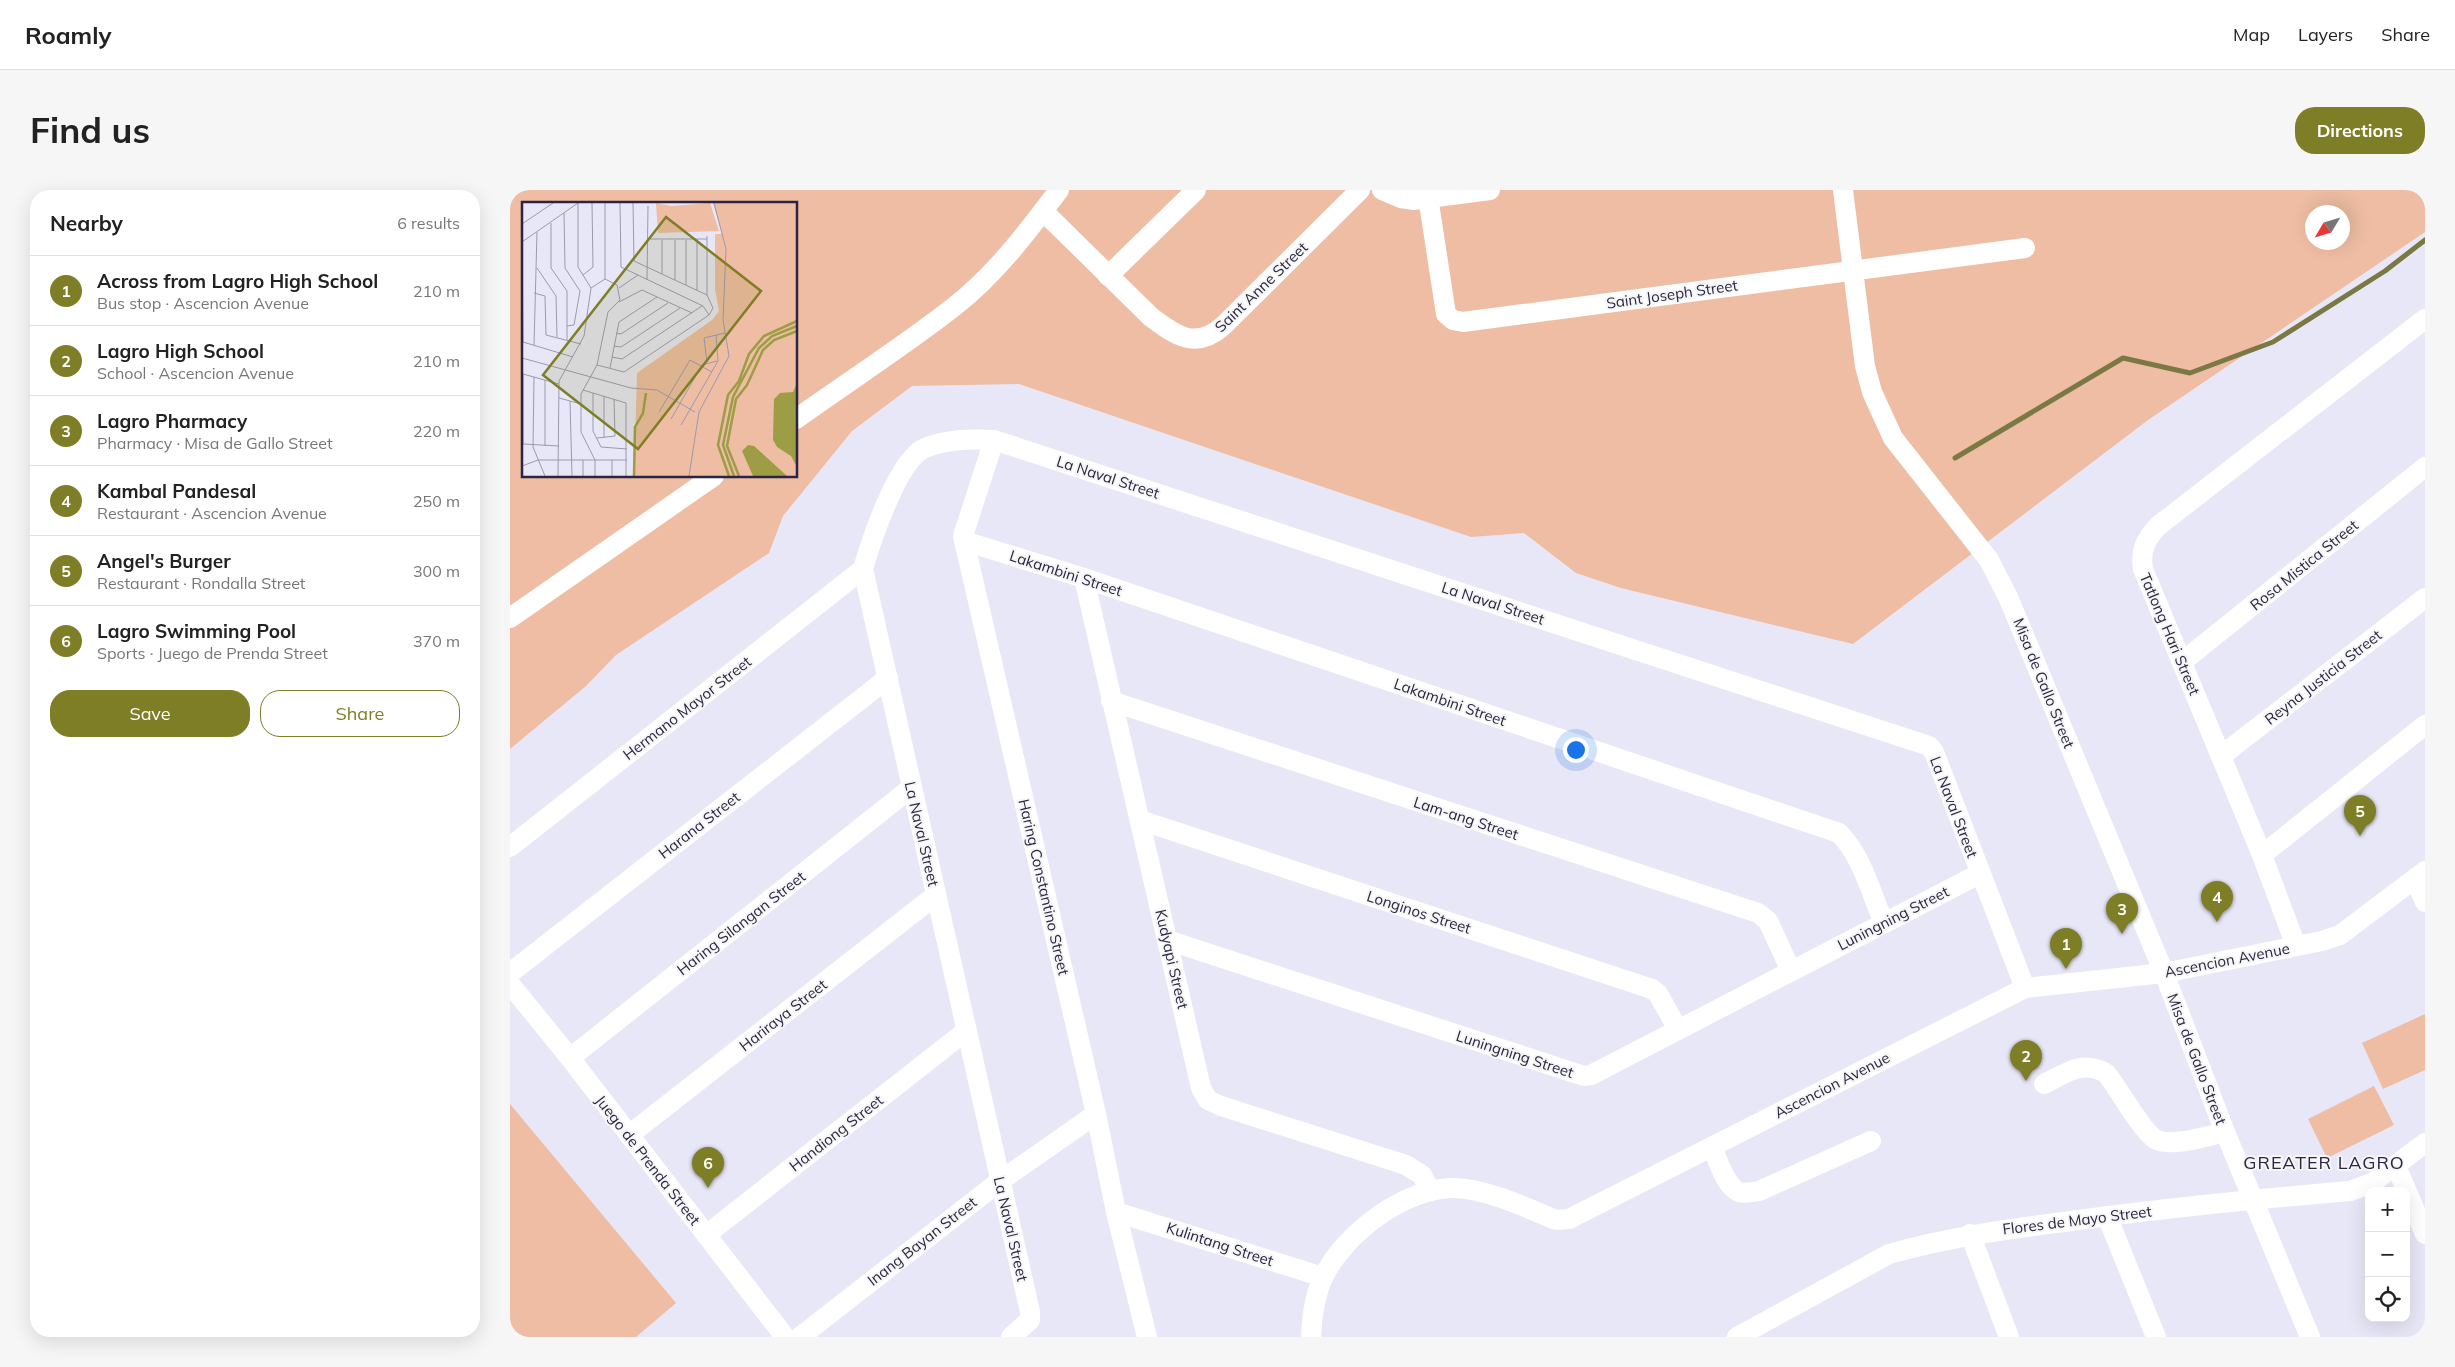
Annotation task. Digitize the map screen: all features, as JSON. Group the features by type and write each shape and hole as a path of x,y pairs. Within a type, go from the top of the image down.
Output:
{"street":[{"path":"798,418 956,306 987,277 1059,190"},
{"path":"1108,276 1196,190"},
{"name":"Saint Anne Street","path":"1042,211 1108,276 1169,331 1185,338 1200,340 1212,335 1223,326 1360,190"},
{"path":"1382,190 1401,198 1414,200 1428,194 1490,190"},
{"name":"Misa de Gallo Street","path":"1844,190 1865,366 1881,415 1899,446 1989,560 2008,596 2164,973 2224,1132 2310,1337"},
{"name":"Saint Joseph Street","path":"1428,194 1446,314 1453,320 1463,322 2025,248"},
{"name":"Tatlong Hari Street","path":"2296,946 2222,756 2143,570 2141,558 2150,535 2158,526 2425,319"},
{"name":"Haring Constantino Street","path":"994,440 963,532 964,541 1096,1114 1116,1212 1147,1337"},
{"name":"La Naval Street","path":"1011,1337 1030,1320 863,569 870,543 904,467 913,456 924,448 946,442 994,440 1929,746 1934,752 1979,874 2025,988"},
{"name":"Rosa Mistica Street","path":"2182,662 2425,467"},
{"path":"510,618 711,478"},
{"name":"Lakambini Street","path":"964,541 1084,578 1839,833 1854,854 1884,922"},
{"name":"Hermano Mayor Street","path":"510,848 863,569"},
{"name":"Kudyapi Street","path":"1084,578 1110,701 1140,820 1201,1088 1208,1100 1221,1106 1406,1165 1422,1175 1430,1191"},
{"name":"Reyna Justicia Street","path":"2222,756 2425,598"},
{"name":"Harana Street","path":"510,972 888,678"},
{"name":"Lam-ang Street","path":"1110,701 1758,913 1768,921 1791,970"},
{"path":"2262,855 2425,726"},
{"name":"Haring Silangan Street","path":"570,1058 911,788"},
{"name":"Longinos Street","path":"1140,820 1652,989 1658,994 1678,1029"},
{"name":"Luningning Street","path":"1167,940 1584,1076 1591,1075 1979,874"},
{"path":"2420,875 2425,902"},
{"name":"Ascencion Avenue","path":"1312,1337 1313,1310 1323,1277 1345,1246 1368,1223 1383,1213 1430,1191 1456,1188 1480,1192 1556,1220 1569,1219 2025,988 2164,973 2217,964 2322,941 2340,935 2420,875"},
{"name":"Hariraya Street","path":"629,1135 936,895"},
{"name":"Juego de Prenda Street","path":"510,984 570,1058 785,1337"},
{"name":"Handiong Street","path":"706,1235 966,1031"},
{"path":"2044,1084 2084,1066 2098,1069 2106,1073 2123,1095 2144,1129 2157,1140 2173,1142 2224,1132"},
{"name":"Inang Bayan Street","path":"800,1337 1000,1181 1096,1114"},
{"path":"1712,1147 1732,1187 1740,1192 1750,1193 1759,1191 1871,1141"},
{"name":"Flores de Mayo Street","path":"1738,1337 1889,1254 1970,1234 2107,1216 2350,1191 2372,1183 2425,1143"},
{"path":"2396,1166 2425,1234"},
{"name":"Kulintang Street","path":"1116,1212 1323,1277"},
{"path":"2107,1216 2156,1337"},
{"path":"1970,1234 2009,1337"}],"shaded area":[{"path":"510,190 2425,190 2425,232 2148,420 1853,644 1621,588 1576,573 1524,533 1471,537 1019,384 912,386 852,431 783,516 769,553 616,655 586,686 510,749"},
{"path":"2425,1014 2425,1070 2383,1089 2362,1043"},
{"path":"2374,1086 2394,1125 2327,1158 2308,1119"},
{"path":"510,1104 676,1303 636,1337 510,1337"}],"waterway":[{"path":"1955,458 2123,358 2190,373 2273,342 2385,271 2425,240"}],"place":[{"name":"Angel's Burger","path":"2360,836"},
{"name":"Kambal Pandesal","path":"2217,922"},
{"name":"Lagro Pharmacy","path":"2122,934"},
{"name":"Across from Lagro High School","path":"2066,969"},
{"name":"Lagro High School","path":"2026,1081"},
{"name":"Lagro Swimming Pool","path":"708,1188"}],"district":[{"name":"GREATER LAGRO","path":"2324,1162"}]}
